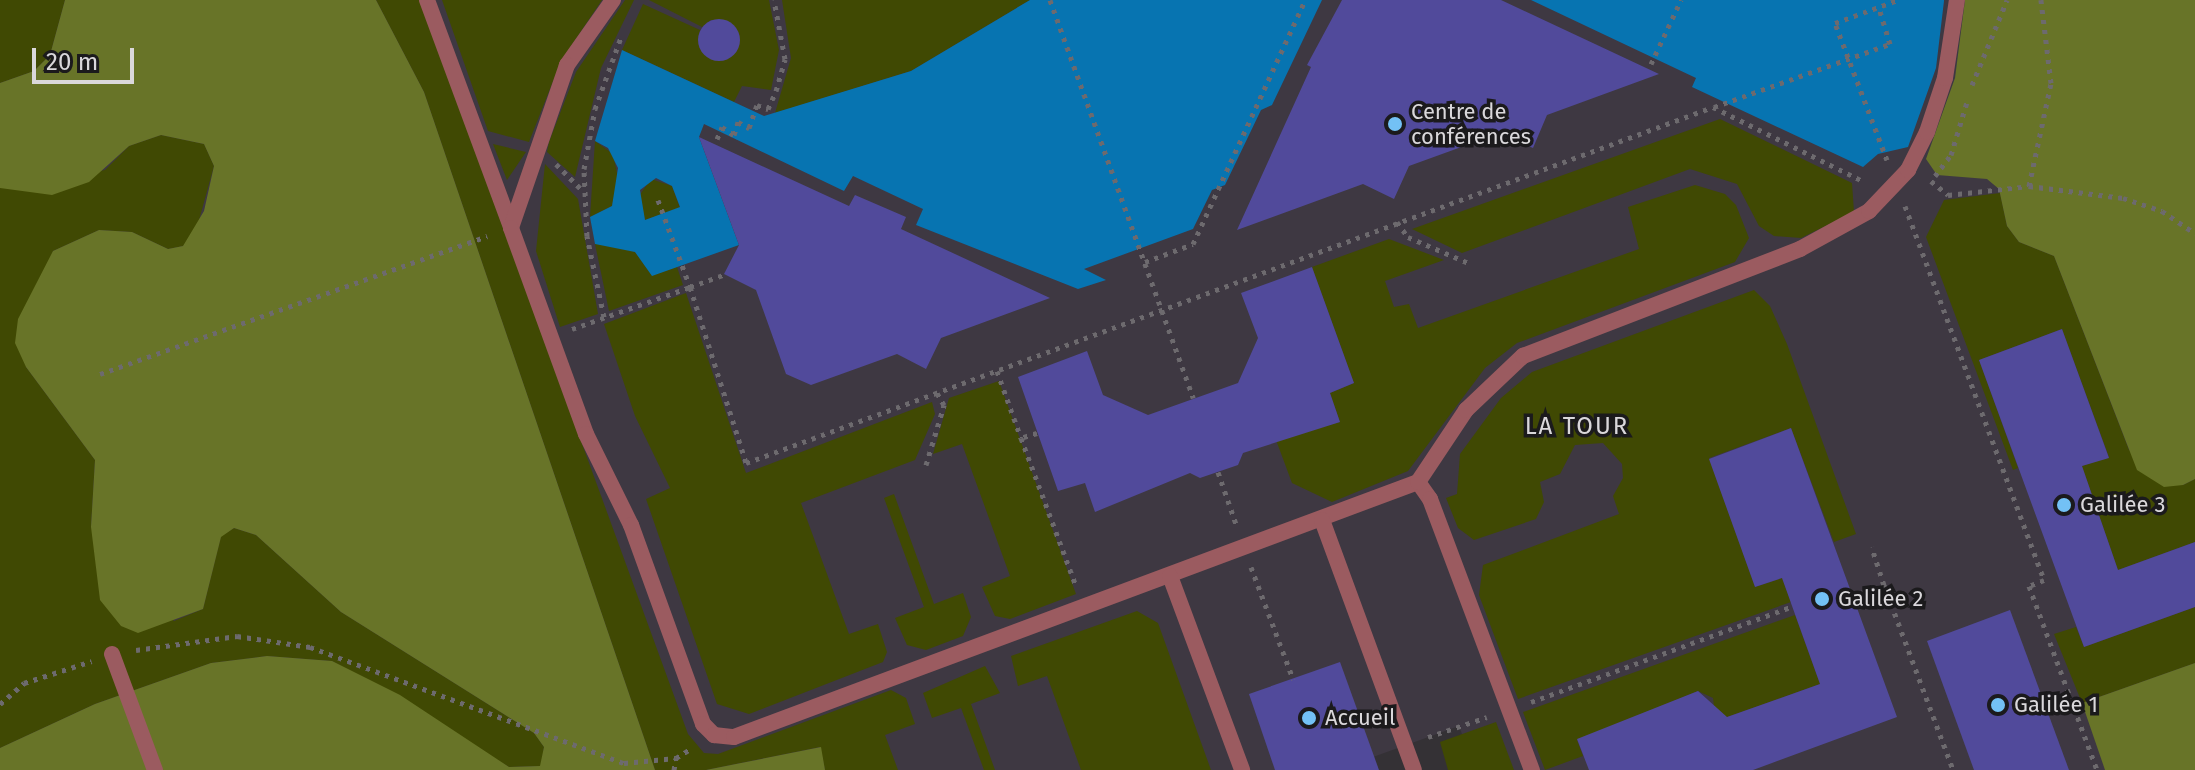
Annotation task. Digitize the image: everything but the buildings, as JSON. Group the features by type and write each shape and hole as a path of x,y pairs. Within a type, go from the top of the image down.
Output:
{"street":[{"path":"427,0 586,434 631,525 703,724 714,735 734,737 1418,482 1466,410 1523,356 1800,249 1879,203 1916,156 1937,102 1957,0"},
{"path":"511,228 567,65 613,0"},
{"path":"1418,482 1430,499 1532,770"},
{"path":"1322,520 1414,770"},
{"path":"1170,576 1242,770"},
{"path":"112,654 155,770"}],"path":[{"path":"717,139 722,127 734,135 738,122 749,128 757,105 768,109 785,59 774,0"},
{"path":"1050,0 1193,398"},
{"path":"1145,262 1193,244 1305,0"},
{"path":"1651,64 1681,0"},
{"path":"1898,0 1835,23 2044,580 2029,586 2097,770"},
{"path":"1924,186 1951,155 1975,72 2007,0"},
{"path":"2029,186 2051,83 2041,0"},
{"path":"658,200 690,287 746,463 1397,222 1890,44 1879,8"},
{"path":"604,317 587,236 584,169 604,79 629,22"},
{"path":"1713,107 1851,173 1879,203"},
{"path":"1931,181 1948,195 2029,186 2123,198 2162,211 2195,233"},
{"path":"1896,210 1910,197"},
{"path":"1397,222 1408,237 1471,264"},
{"path":"100,374 511,228"},
{"path":"551,338 726,274"},
{"path":"997,371 1083,606"},
{"path":"926,465 944,405 937,393"},
{"path":"1021,438 1037,433"},
{"path":"1218,472 1293,679"},
{"path":"1872,547 1953,770"},
{"path":"1236,572 1264,561"},
{"path":"1853,596 1884,585"},
{"path":"1522,705 1790,607"},
{"path":"0,704 24,683 112,654 237,636 310,647 624,763 676,758"},
{"path":"1405,745 1493,715"}],"shaded area":[{"path":"0,0 2195,0 2195,770 1475,770 1459,726 1337,770 0,770"}],"green space":[{"path":"0,0 65,0 50,55 34,71 0,83"},
{"path":"65,0 376,0 424,92 655,770 0,770 0,748 95,704 211,663 267,656 332,661 400,695 509,767 540,766 544,747 534,733 341,612 256,535 234,528 221,537 203,609 138,633 121,626 100,600 91,527 95,460 26,367 15,343 18,319 53,251 99,230 132,232 168,249 183,246 204,211 214,166 204,144 161,135 129,146 89,182 52,195 0,188 0,83 34,71 50,55"},
{"path":"376,0 420,0 688,734 704,753 718,754 891,690 906,698 915,724 885,735 898,770 825,770 820,747 706,770 655,770 424,92"},
{"path":"442,0 602,0 561,61 529,142 488,131"},
{"path":"625,0 634,0 601,68 575,177 547,152 549,142 576,72"},
{"path":"649,0 769,0 779,50 771,90 742,86 734,102 622,50 643,4 700,30 699,47 711,59 737,51 739,34 728,21 711,20 702,27"},
{"path":"782,0 1030,0 911,71 775,113 791,58"},
{"path":"1965,0 2195,0 2195,479 2183,485 2164,487 2137,470 2054,256 2019,242 2007,226 1999,189 1987,179 1937,175 1926,159 1955,78"},
{"path":"1720,119 1852,183 1854,212 1801,238 1774,236 1759,226 1737,184 1690,169 1462,253 1412,229"},
{"path":"161,135 204,144 214,166 196,231 183,246 168,249 132,232 99,230 53,251 26,367 95,460 91,527 174,621 203,609 221,536 234,528 256,535 341,612 534,733 544,747 541,766 509,767 332,661 267,656 211,663 95,704 0,748 0,188 105,170 129,146"},
{"path":"595,141 613,154 618,178 612,206 590,217"},
{"path":"493,144 526,152 507,180"},
{"path":"545,164 578,199 598,314 560,327 536,251"},
{"path":"651,179 672,186 680,208 645,220 639,196"},
{"path":"1695,185 1725,194 1736,205 1749,238 1735,262 1517,343 1485,368 1408,471 1332,502 1292,483 1276,440 1340,422 1330,393 1354,383 1312,267 1389,239 1444,260 1385,281 1394,307 1409,304 1418,328 1639,249 1628,207"},
{"path":"2000,193 2007,226 2019,242 2054,256 2129,450 2183,485 2195,479 2195,542 2118,570 2082,466 2109,457 2062,329 1979,360 2018,468 2013,470 1926,237 1944,200"},
{"path":"611,243 635,252 652,275 677,267 683,285 609,311 595,244"},
{"path":"1754,290 1770,306 1787,344 1856,534 1834,542 1791,428 1709,458 1755,587 1782,578 1791,602 1518,699 1479,595 1483,565 1619,514 1613,496 1623,478 1622,464 1603,443 1575,445 1560,474 1540,482 1544,502 1536,519 1474,540 1458,528 1446,498 1457,494 1460,454 1501,398 1532,372"},
{"path":"686,293 746,473 932,402 935,414 915,460 801,503 849,634 878,624 887,652 883,662 749,714 717,704 646,499 670,488 635,416 604,324"},
{"path":"999,381 1076,594 1010,619 995,616 982,587 1010,576 962,444 933,454 949,398"},
{"path":"894,494 934,604 963,593 971,617 963,636 926,650 907,645 895,618 924,607 884,498"},
{"path":"2195,607 2195,663 2082,703 2054,634 2076,627 2084,647"},
{"path":"1137,611 1158,623 1211,770 1081,770 1047,676 1018,686 1011,656"},
{"path":"1795,615 1820,684 1716,721 1713,698 1698,691 1577,740 1583,756 1545,770 1523,712"},
{"path":"2195,663 2195,770 2105,770 2082,703"},
{"path":"985,666 1000,693 971,704 995,770 984,770 961,708 932,718 923,693"},
{"path":"1496,722 1514,770 1448,770 1440,742"},
{"path":"821,747 825,770 706,770"}],"water":[{"path":"1030,0 1322,0 1272,105 1261,110 1225,185 1212,190 1193,229 1084,269 1106,280 1078,289 916,225 923,209 853,176 844,191 704,124 699,137 739,245 652,276 635,252 595,244 590,217 612,206 618,168 608,148 595,141 622,50 764,116 911,71","holes":["656,178 672,186 680,207 645,220 640,190"]},
{"path":"1531,0 1944,1 1936,68 1908,147 1878,154 1863,167 1692,87 1696,78"}],"place":[{"name":"Centre de conférences","path":"1395,124"},
{"name":"Galilée 3","path":"2064,505"},
{"name":"Galilée 2","path":"1822,599"},
{"name":"Galilée 1","path":"1998,705"},
{"name":"Accueil","path":"1309,718"}],"district":[{"name":"LA TOUR","path":"1577,427"}]}
